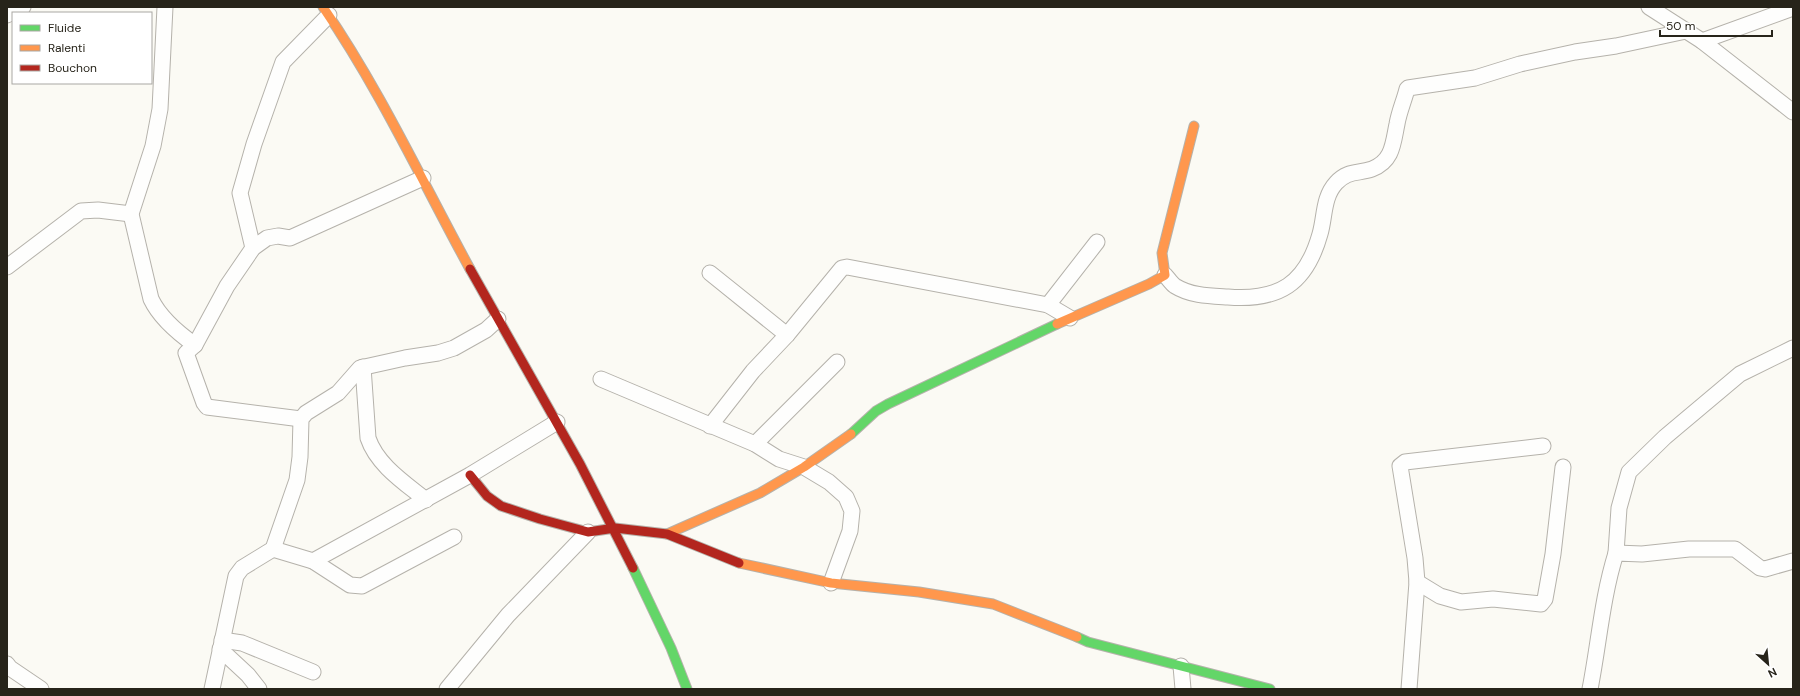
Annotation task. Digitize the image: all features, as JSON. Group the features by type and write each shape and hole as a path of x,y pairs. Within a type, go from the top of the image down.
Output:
{"street":[{"path":"13,12 23,7"},
{"path":"165,7 160,109 153,146 131,214 155,307 161,316 185,338 195,344"},
{"path":"1649,7 1702,41 1793,112"},
{"path":"1702,41 1726,33 1754,14 1793,8"},
{"path":"253,248 240,193 254,144 283,62 326,11 378,93 462,254 615,528 678,662 687,689"},
{"path":"1194,126 1162,253 1164,275 1174,286 1199,295 1244,298 1271,294 1296,280 1307,267 1320,234 1325,203 1336,183 1349,173 1372,169 1385,163 1394,146 1397,123 1406,89 1475,78 1520,64 1561,54 1616,46 1686,31"},
{"path":"301,419 207,408 186,353 195,344 227,286 253,248 268,238 278,236 290,238 423,178"},
{"path":"7,267 81,211 98,210 131,214"},
{"path":"1048,305 1097,242"},
{"path":"710,426 753,371 788,335 839,270 848,267 1048,305 1070,318"},
{"path":"710,273 788,335"},
{"path":"667,534 760,493 804,467 850,435 876,410 1070,318 1149,284 1164,275"},
{"path":"212,689 236,576 242,568 273,550 297,480 300,457 301,419 306,413 338,393 356,371 364,367 438,353 454,348 486,330 498,319"},
{"path":"1590,689 1600,630 1601,613 1608,578 1616,553 1619,508 1629,472 1665,437 1740,374 1793,348"},
{"path":"755,444 837,362"},
{"path":"364,367 368,438 371,448 377,457 426,500"},
{"path":"601,379 755,444 779,459 804,467 829,482 846,497 852,511 850,531 831,583"},
{"path":"313,561 470,475 556,422"},
{"path":"1409,689 1416,582 1415,558 1400,466 1405,462 1543,446"},
{"path":"1416,582 1440,596 1461,602 1493,599 1541,604 1545,599 1553,554 1563,467"},
{"path":"470,475 487,496 501,506 540,519 588,532 615,528 667,534 739,563 831,583 919,592 993,604 1088,642 1270,689"},
{"path":"447,689 508,615 588,532"},
{"path":"273,550 313,561 350,585 362,586 454,537"},
{"path":"1616,553 1642,554 1689,549 1735,549 1760,568 1793,561"},
{"path":"221,645 242,643 313,672"},
{"path":"221,645 248,674 259,689"},
{"path":"7,664 10,668 41,689"},
{"path":"1181,666 1183,689"}],"traffic: fast":[{"path":"851,434 876,411 888,404 1057,324"},
{"path":"633,568 671,648 687,689"},
{"path":"1077,637 1088,642 1270,689"}],"traffic: slow":[{"path":"323,7 344,38 382,103 470,269"},
{"path":"1057,324 1149,284 1165,275 1162,253 1194,126"},
{"path":"667,534 760,493 804,467 851,434"},
{"path":"739,563 831,583 919,592 993,604 1077,637"}],"traffic: jam":[{"path":"470,269 580,464 633,568"},
{"path":"470,475 487,496 501,506 540,519 588,532 615,528 667,534 739,563"}]}
